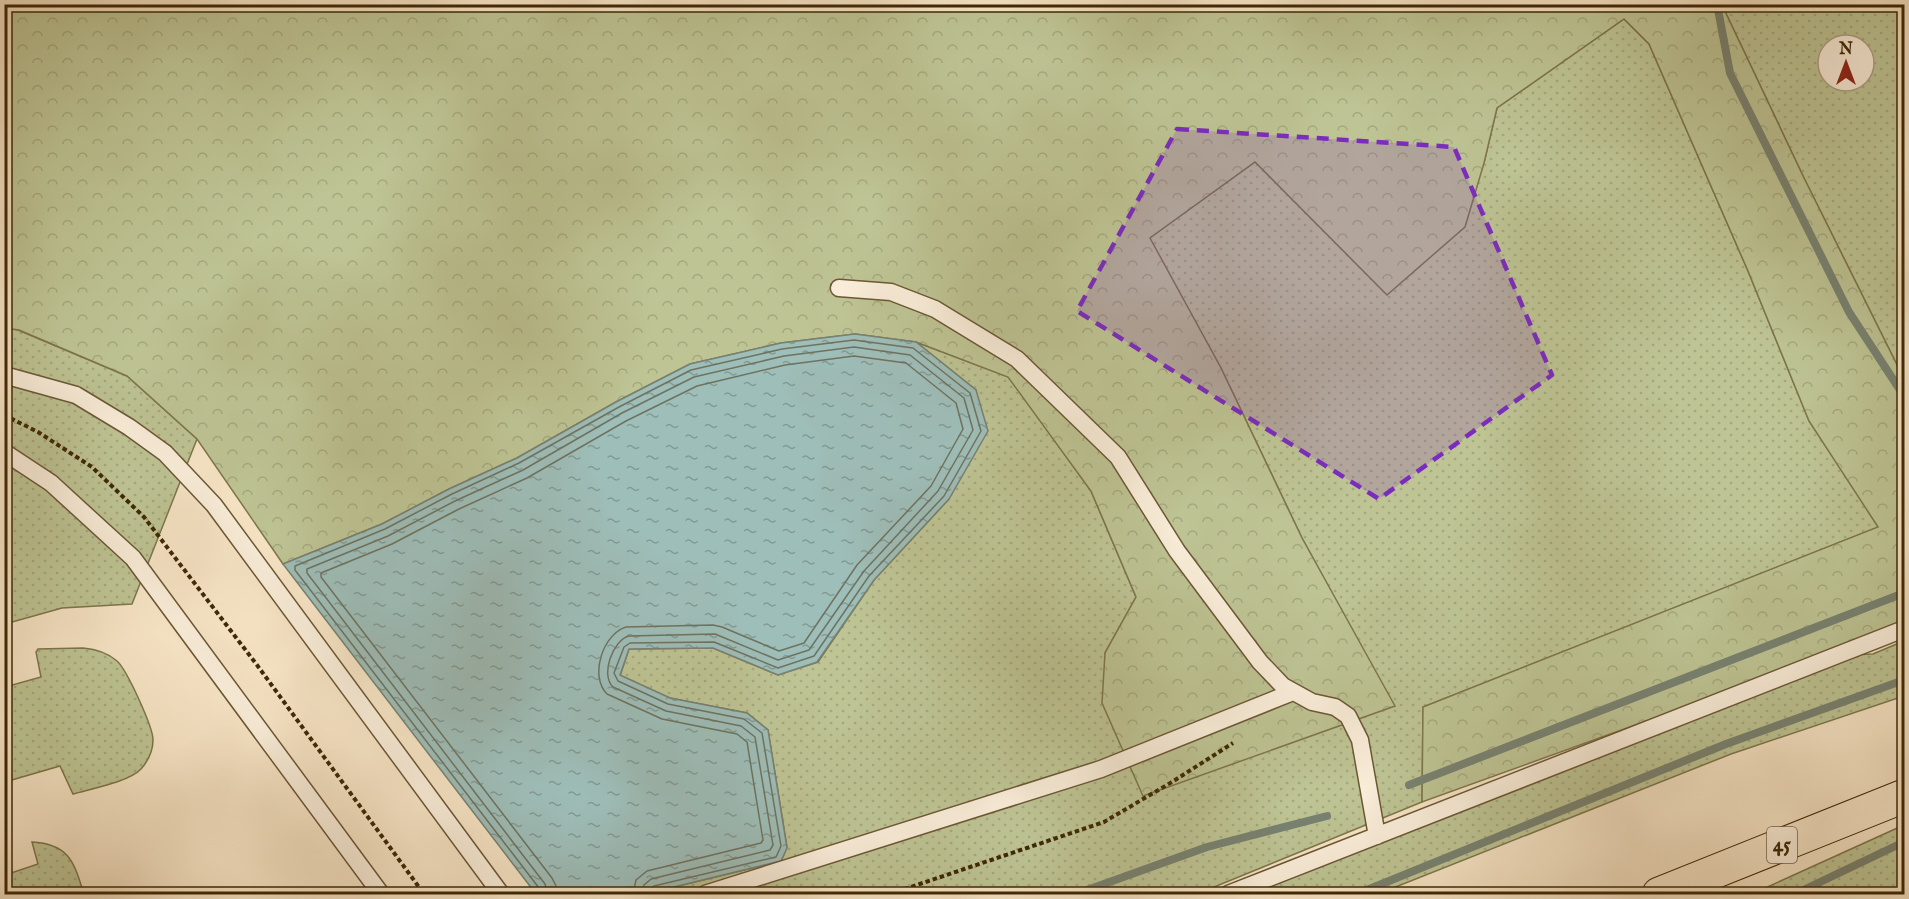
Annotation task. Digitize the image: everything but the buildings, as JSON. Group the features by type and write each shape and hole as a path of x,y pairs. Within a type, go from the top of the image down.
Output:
{"main road":[{"name":"45","path":"1659,894 1905,796"}],"lane":[{"path":"839,288 891,292 935,309 1017,359 1118,457 1177,551 1260,662 1283,686 1312,702 1335,707 1348,716 1360,740 1377,836"},
{"path":"4,375 76,395 129,427 165,453 214,505 501,894"},
{"path":"4,452 51,483 134,558 381,894"},
{"path":"1228,894 1905,629"},
{"path":"705,894 1101,769 1293,692"}],"path":[{"path":"4,415 38,432 92,467 144,517 264,675 424,894"},
{"path":"890,894 1104,822 1205,760"}],"highlighted area":[{"path":"1177,129 1454,147 1552,375 1379,499 1077,311"}],"green space":[{"path":"5,5 1722,5 1804,178 1904,379 1904,628 1422,802 1423,707 1878,527 1809,421 1748,271 1649,44 1624,19 1497,108 1465,227 1387,295 1255,162 1150,238 1221,368 1302,538 1395,706 1143,796 1102,703 1105,653 1136,597 1091,491 1008,377 916,342 855,334 781,343 690,364 616,402 517,458 449,489 382,524 283,564 197,439 127,376 19,330 5,328"},
{"path":"1722,5 1904,5 1904,379 1804,178"},
{"path":"1624,19 1649,44 1748,271 1809,421 1879,527 1423,707 1422,802 1197,894 645,894 781,861 787,847 768,730 747,713 670,698 620,676 629,649 713,648 778,675 818,662 874,580 949,499 976,390 916,342 1009,377 1091,491 1136,597 1105,653 1394,706 1302,538 1221,368 1149,238 1255,162 1484,163 1497,108"},
{"path":"5,328 18,330 127,376 197,439 132,604 62,608 5,624"},
{"path":"1904,641 1904,696 1731,754 1378,894 1249,894 1849,655 1873,654"},
{"path":"38,649 97,650 110,656 117,661 127,675 152,733 152,748 146,762 141,769 128,778 73,794 60,766 5,782 5,687 41,677 36,652"},
{"path":"1904,825 1904,894 1752,894"},
{"path":"32,842 63,851 73,864 84,894 5,894 5,875 38,864"}],"water":[{"path":"855,334 916,342 976,390 988,431 949,499 874,580 817,662 778,675 713,648 629,649 620,675 670,698 747,713 768,730 787,848 781,861 645,894 536,894 283,564 382,524 449,489 517,458 616,402 690,364 781,343"}],"waterway":[{"path":"1717,4 1730,73 1849,312 1904,396"},
{"path":"1409,785 1904,593"},
{"path":"1357,894 1726,744 1904,680"},
{"path":"1076,894 1207,847 1327,816"},
{"path":"1795,894 1904,842"}]}
